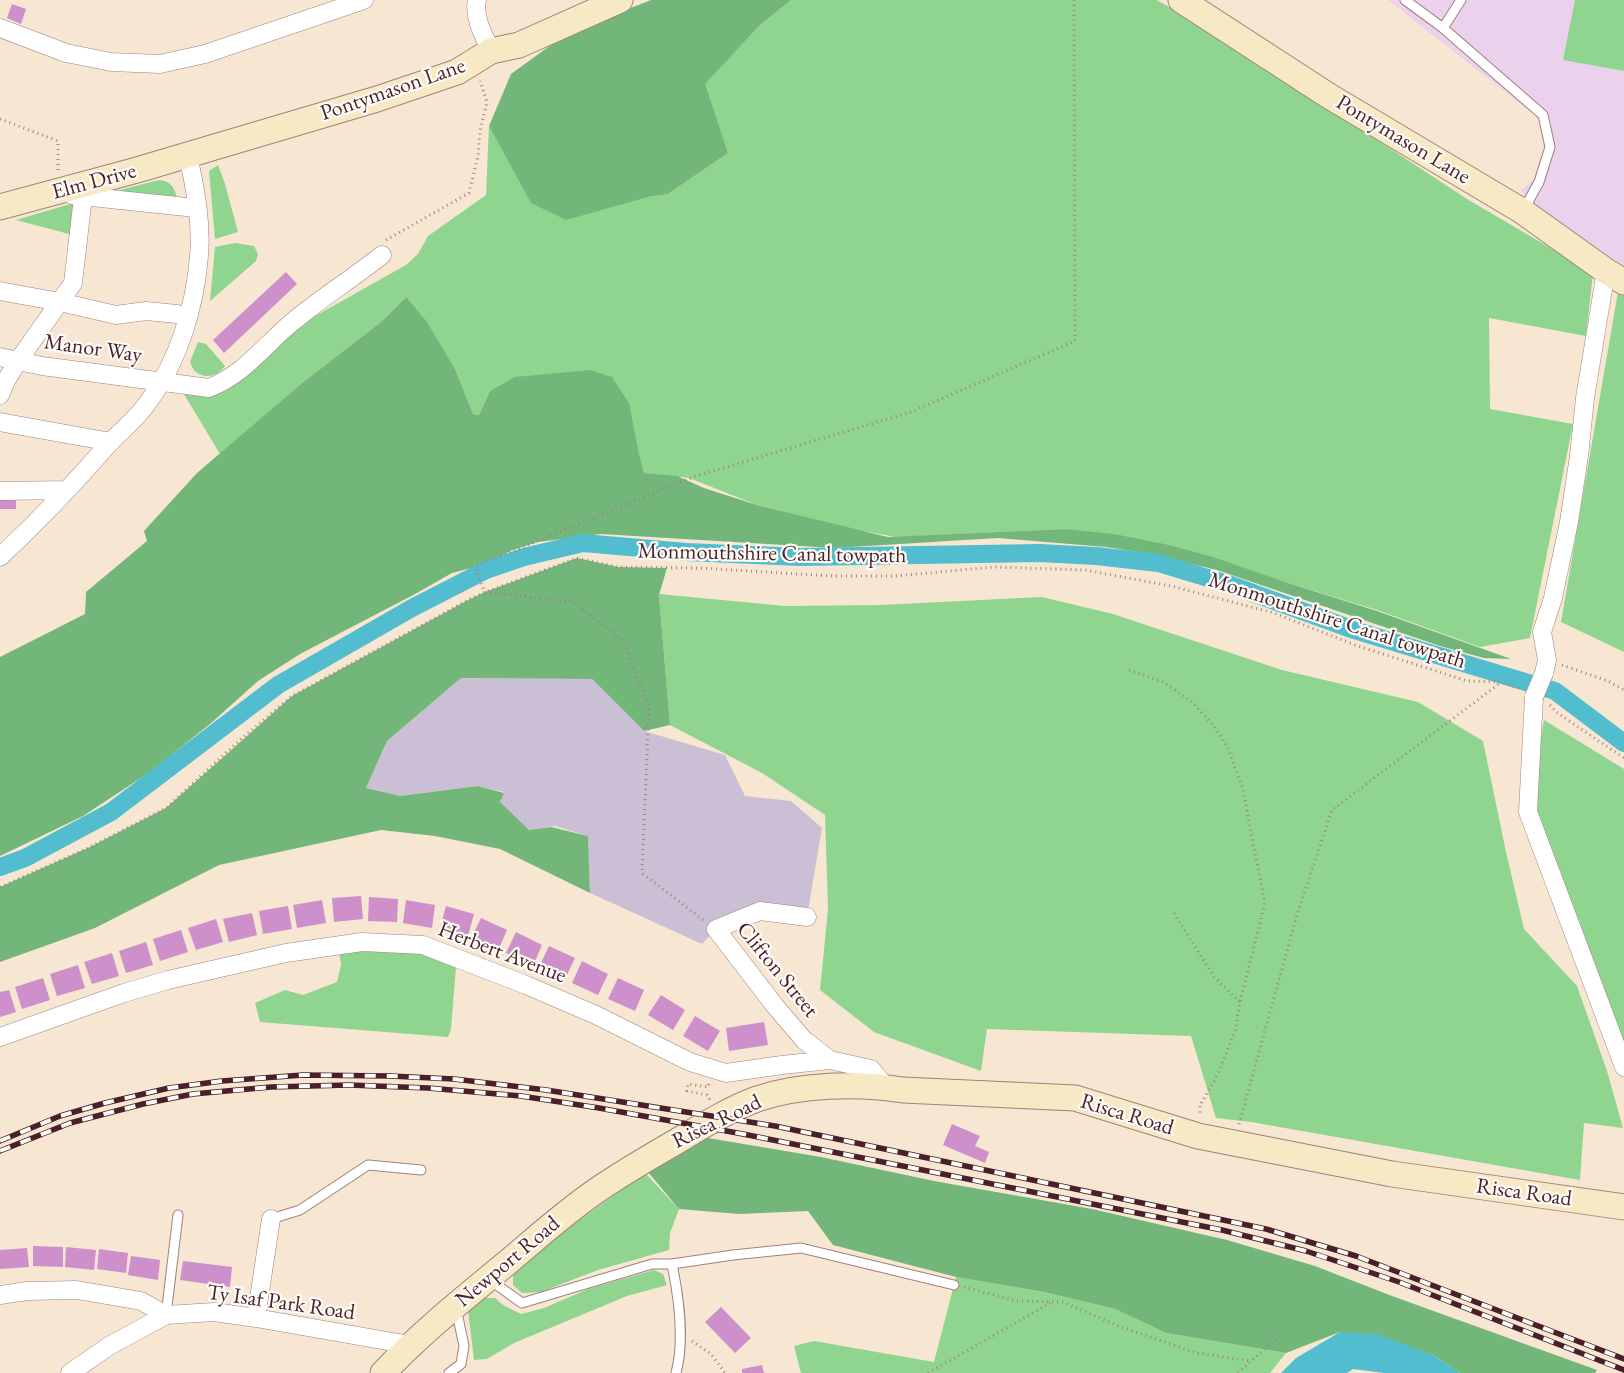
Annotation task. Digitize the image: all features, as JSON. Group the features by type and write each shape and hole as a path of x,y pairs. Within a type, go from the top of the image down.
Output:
{"main road":[{"name":"Pontymason Lane","path":"188,155 378,99 457,72 483,57 519,45 620,0"},
{"name":"Pontymason Lane","path":"1181,0 1329,96 1522,211 1615,276"},
{"name":"Elm Drive","path":"0,207 71,194 188,155"},
{"name":"Risca Road","path":"641,1162 692,1131 757,1099 784,1092 853,1086 912,1091 1075,1098 1198,1136 1392,1174 1624,1207"},
{"name":"Newport Road","path":"383,1373 410,1345 488,1278 595,1191 641,1162"}],"street":[{"path":"0,28 66,53 111,62 160,64 205,54 364,0"},
{"path":"477,0 475,8 482,32 483,57"},
{"name":"Manor Way","path":"3,550 67,490 139,414 150,401 162,381 176,352 188,318 199,255 197,197 188,155"},
{"path":"71,194 196,208"},
{"name":"Manor Way","path":"0,395 18,361 73,283 71,194"},
{"path":"162,381 209,388 226,382 246,366 290,324 382,255"},
{"path":"1615,276 1585,398 1569,522 1553,598 1542,632 1545,666 1536,697 1528,813 1624,1067"},
{"name":"Manor Way","path":"0,291 116,315 146,310 177,314 188,318"},
{"name":"Manor Way","path":"0,357 42,366 162,381"},
{"path":"0,422 111,442"},
{"path":"0,491 67,490"},
{"name":"Clifton Street","path":"807,917 760,911 716,929 775,1006 804,1040 830,1060"},
{"name":"Herbert Avenue","path":"0,1037 124,993 168,980 286,953 362,942 423,945 526,985 596,1015 690,1062 726,1073 830,1060 871,1069 886,1088"},
{"path":"256,1318 271,1219"},
{"path":"0,1295 27,1291 76,1290 141,1301 166,1315"},
{"name":"Ty Isaf Park Road","path":"166,1315 214,1312 410,1345"},
{"path":"70,1373 109,1346 166,1315"}],"lane":[{"path":"1405,0 1443,28 1543,115 1550,147 1539,182 1522,211"},
{"path":"1443,28 1460,0"},
{"path":"271,1219 300,1210 368,1165 422,1170"},
{"path":"166,1315 178,1215"},
{"path":"488,1278 522,1303 652,1264 672,1264 801,1248 954,1285"},
{"path":"672,1264 679,1299 680,1359 676,1373"},
{"path":"449,1373 461,1364 464,1346 456,1305"}],"path":[{"path":"716,929 642,873 649,707 623,640 574,602 485,592 476,566 696,476 912,412 1075,341 1074,0"},
{"path":"382,255 385,240 469,193 478,156 480,131 487,102 483,57"},
{"path":"0,119 58,141 71,194"},
{"name":"Monmouthshire Canal towpath","path":"0,887 90,847 166,808 240,740 292,696 485,592 577,558 618,568 699,568 832,576 895,576 994,568 1085,570 1171,586 1274,613 1355,645 1467,681 1500,682 1536,697 1624,758"},
{"path":"1545,666 1608,681 1624,690"},
{"path":"1129,670 1163,682 1191,702 1213,725 1227,746 1244,792 1265,903 1240,1002 1235,1032 1215,1080 1200,1105 1198,1136"},
{"path":"1234,1143 1297,915 1332,810 1500,682"},
{"path":"1174,913 1214,977 1240,1002"},
{"path":"707,1095 687,1091 688,1084 708,1087"},
{"path":"954,1285 1017,1301 1063,1302 1121,1327 1197,1353 1251,1361"},
{"path":"928,1373 1053,1301"},
{"path":"680,1337 691,1341 711,1354 725,1373"},
{"path":"1238,1373 1278,1337"}],"shaded area":[{"path":"1388,0 1624,0 1624,266 1547,215 1521,191 1543,171 1550,147 1545,123"},
{"path":"461,678 592,679 644,731 725,755 745,796 791,801 822,828 807,917 760,911 716,929 702,944 590,893 588,836 555,826 529,830 499,805 504,792 478,786 400,796 366,788 387,741"}],"green space":[{"path":"651,0 791,0 759,26 705,84 728,153 668,194 648,197 566,220 531,203 489,126 511,74 555,42 600,20"},
{"path":"791,0 1157,0 1219,36 1467,199 1593,273 1586,336 1489,318 1490,409 1573,424 1530,638 1480,647 1377,610 1213,558 1065,529 896,537 853,529 757,505 689,478 644,473 638,449 490,391 479,415 473,414 456,371 406,297 381,322 302,383 220,454 182,391 204,396 227,390 292,329 406,265 418,254 428,236 486,195 489,126 531,202 648,197 668,194 728,153 704,84 759,26"},
{"path":"1575,0 1624,0 1624,71 1563,60"},
{"path":"218,165 238,232 215,239 209,171"},
{"path":"159,180 167,182 172,186 177,199 97,196"},
{"path":"80,201 73,235 16,220"},
{"path":"235,243 254,246 258,254 256,261 210,301 215,247"},
{"path":"1618,292 1624,296 1624,652 1561,622"},
{"path":"406,297 427,322 456,371 473,414 479,415 490,391 515,377 590,370 612,377 629,403 644,473 677,476 704,488 757,505 888,537 1065,529 1114,534 1169,545 1213,557 1377,611 1511,659 1484,658 1440,646 1217,570 1145,553 1106,547 998,538 834,548 601,534 538,542 510,551 487,564 452,573 300,654 258,681 210,724 150,772 83,816 0,856 0,657 85,614 86,592 147,541 144,531 197,473 302,383 381,322"},
{"path":"198,342 206,344 225,366 216,374 204,376 194,370 190,362"},
{"path":"577,558 618,567 667,568 659,595 670,725 644,731 592,679 461,678 387,741 366,788 400,796 478,786 504,793 500,802 529,830 551,827 588,836 590,893 500,849 435,836 381,830 219,865 95,928 0,962 0,887 90,847 166,808 292,696 468,600"},
{"path":"659,594 785,606 880,605 1042,597 1113,614 1282,670 1418,702 1483,741 1524,929 1577,986 1607,1071 1623,1128 1584,1123 1580,1180 1251,1122 1216,1118 1191,1036 987,1029 981,1071 874,1032 820,990 828,909 825,815 762,773 670,725"},
{"path":"1544,720 1624,769 1624,1067 1528,813"},
{"path":"392,949 428,955 456,966 451,1029 448,1037 260,1022 255,1003 285,990 303,995 337,982 341,965 339,950"},
{"path":"690,1135 821,1157 934,1181 1092,1209 1227,1240 1315,1266 1392,1296 1597,1370 1595,1373 1460,1373 1433,1355 1340,1332 1286,1353 1166,1333 1115,1309 1044,1292 956,1277 833,1245 808,1211 739,1214 679,1209 648,1172"},
{"path":"645,1173 679,1209 670,1233 669,1250 598,1270 541,1292 522,1293 513,1285 513,1271"},
{"path":"654,1270 663,1274 667,1285 627,1296 514,1343 487,1359 474,1360 468,1310 484,1298 495,1298 503,1305 521,1314 544,1308 588,1289"},
{"path":"956,1277 1044,1292 1115,1309 1166,1333 1286,1353 1270,1373 801,1373 794,1346 814,1341 934,1362"}],"water":[{"path":"1340,1332 1376,1334 1433,1355 1460,1373 1384,1373 1353,1369 1347,1373 1281,1373 1296,1358"}],"building":[{"path":"12,4 26,9 21,24 7,18"},
{"path":"286,272 297,284 224,353 213,340"},
{"path":"0,495 16,495 16,509 0,509"},
{"path":"361,896 363,919 334,922 332,898"},
{"path":"369,897 398,899 397,922 368,921"},
{"path":"322,900 326,923 297,928 293,905"},
{"path":"406,900 435,905 432,928 403,923"},
{"path":"288,906 292,929 263,934 259,911"},
{"path":"446,906 474,914 468,936 440,928"},
{"path":"252,913 257,935 229,942 223,919"},
{"path":"481,918 507,930 498,951 471,939"},
{"path":"216,919 223,942 196,950 188,928"},
{"path":"181,930 188,952 160,961 153,939"},
{"path":"516,932 542,945 533,966 506,953"},
{"path":"146,942 153,965 126,973 119,951"},
{"path":"549,946 575,958 565,979 539,967"},
{"path":"112,953 119,976 92,984 84,962"},
{"path":"582,961 608,974 598,995 572,983"},
{"path":"78,965 85,988 57,996 50,974"},
{"path":"43,978 50,1000 22,1009 15,987"},
{"path":"618,978 644,990 635,1011 608,999"},
{"path":"9,990 16,1012 0,1017 0,992"},
{"path":"661,995 685,1010 673,1030 648,1015"},
{"path":"695,1016 720,1031 708,1051 683,1036"},
{"path":"764,1022 768,1045 729,1051 726,1028"},
{"path":"952,1124 980,1136 975,1146 989,1152 985,1163 943,1145"},
{"path":"33,1246 63,1247 63,1267 33,1266"},
{"path":"66,1247 96,1250 94,1270 65,1267"},
{"path":"27,1248 29,1267 0,1269 0,1250"},
{"path":"99,1249 128,1253 126,1273 97,1269"},
{"path":"131,1256 160,1260 158,1280 128,1275"},
{"path":"183,1261 232,1267 230,1287 180,1280"},
{"path":"721,1307 751,1338 735,1353 705,1322"},
{"path":"762,1365 764,1373 742,1373 742,1369"}],"waterway":[{"path":"0,867 25,858 111,812 278,685 412,608 486,570 524,557 583,543 686,552 800,557 1040,553 1096,556 1158,563 1228,584 1354,630 1555,691 1624,743"}],"railway":[{"path":"0,1141 60,1116 105,1103 169,1088 222,1081 303,1075 390,1076 454,1079 546,1090 775,1126 1266,1229 1356,1256 1624,1359"},
{"path":"0,1151 70,1123 143,1104 193,1094 271,1087 349,1085 428,1088 521,1096 743,1134 1222,1230 1306,1251 1399,1282 1624,1370"}]}
